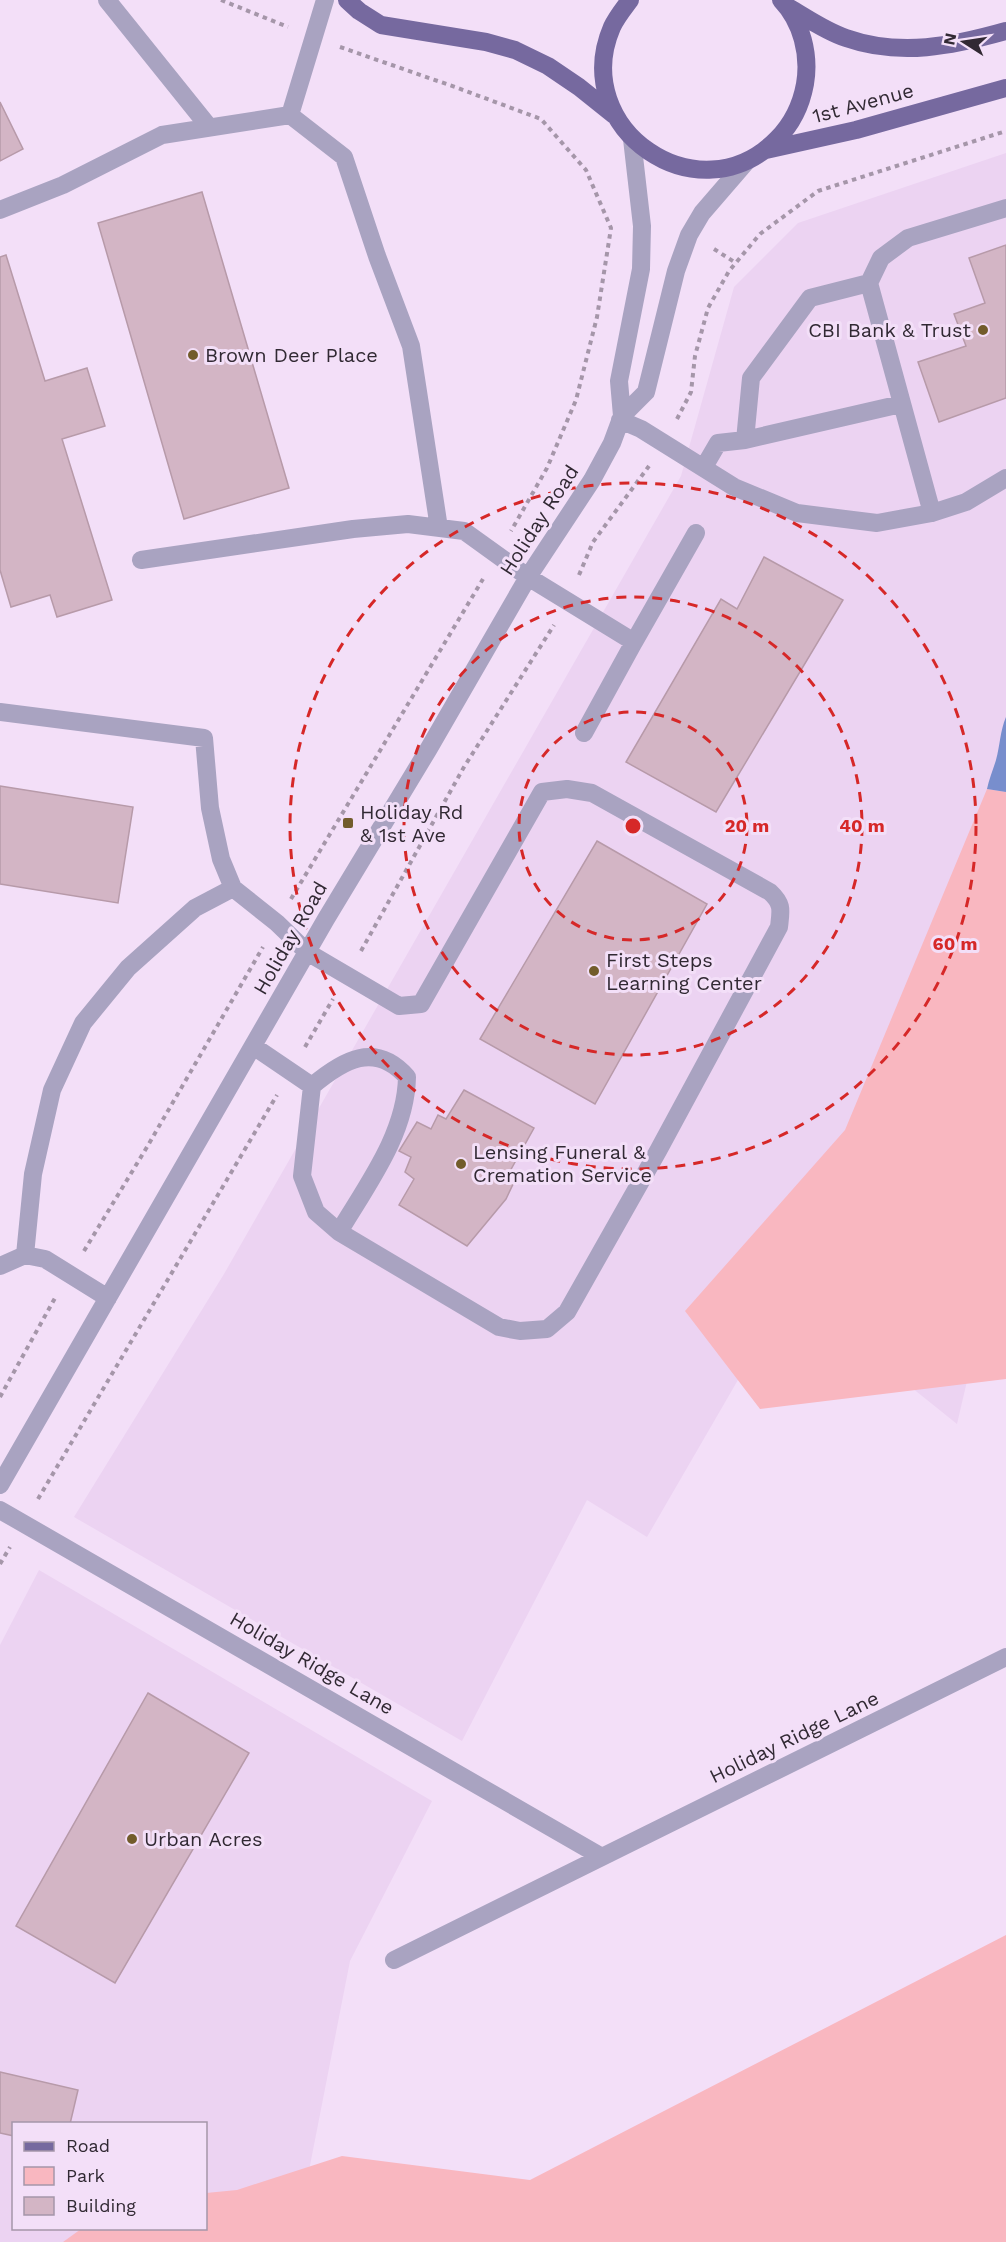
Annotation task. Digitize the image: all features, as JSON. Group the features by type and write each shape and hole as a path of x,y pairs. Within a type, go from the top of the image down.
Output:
{"main road":[{"path":"347,0 381,25 486,42 515,50 548,66 579,87 615,116 632,139 657,158 686,168 717,170 746,162 766,150 789,127 802,99 808,67 802,35 784,3"},
{"path":"615,116 605,87 604,56 612,27 630,0"},
{"name":"1st Avenue","path":"784,3 846,38 884,47 921,49 963,43 1006,31"},
{"name":"1st Avenue","path":"766,150 856,130 1006,88"}],"street":[{"path":"107,0 209,127"},
{"path":"290,115 325,0"},
{"path":"0,210 63,185 162,135 290,115 344,156 377,256 411,346 439,528"},
{"name":"Holiday Road","path":"0,1485 307,952 528,577 592,480 612,443 621,418 619,381 642,269 642,226 632,139"},
{"name":"Holiday Road","path":"621,418 646,392 676,271 689,235 702,213 746,162"},
{"path":"932,513 869,283 881,258 908,238 1006,208"},
{"path":"746,440 751,378 810,298 869,283"},
{"path":"704,467 718,443 746,440 901,404"},
{"path":"621,418 734,487 797,513 877,523 932,513 966,502 1006,478"},
{"path":"141,560 353,529 408,524 464,531 528,577 634,642"},
{"path":"584,733 696,533"},
{"path":"0,712 204,738 210,808 221,859 233,888 277,923 307,952 399,1005 421,1004 542,792 567,789 592,793 770,891 778,900 781,909 779,927 658,1151 567,1312 547,1329 520,1331 499,1327 339,1232 316,1212 303,1176 312,1086 336,1066 358,1058 383,1058 396,1065 407,1077 407,1097 389,1147 339,1232"},
{"path":"25,1255 33,1174 52,1090 83,1023 128,968 195,908 233,888"},
{"path":"253,1046 312,1086"},
{"path":"0,1266 25,1255 45,1259 108,1298"},
{"name":"Holiday Ridge Lane","path":"0,1510 602,1857"},
{"name":"Holiday Ridge Lane","path":"394,1960 1006,1657"}],"path":[{"path":"0,1397 44,1314 147,1147 547,468 576,400 597,317 611,228 586,170 541,119 314,38 221,0"},
{"path":"736,263 760,234 818,191 1006,131"}],"shaded area":[{"path":"1006,153 1006,1214 957,1424 790,1290 647,1537 587,1500 462,1741 74,1517 224,1274 681,476 734,287 798,223"},
{"path":"39,1570 432,1801 350,1961 295,2242 0,2242 0,1645"}],"green space":[{"path":"987,789 1006,792 1006,1379 760,1409 685,1311 845,1130"},
{"path":"1006,1935 1006,2242 63,2242 80,2230 207,2230 207,2193 237,2190 342,2156 530,2180"}],"water":[{"path":"1006,717 1006,792 987,789"}],"building":[{"path":"0,102 23,149 0,161"},
{"name":"Brown Deer Place","path":"202,192 289,488 184,519 98,223"},
{"name":"CBI Bank & Trust","path":"1006,245 1006,398 939,422 918,362 966,346 954,314 985,303 969,258"},
{"path":"6,255 45,381 87,368 105,426 62,439 112,600 57,617 50,595 11,607 0,570 0,257"},
{"path":"764,557 843,600 716,812 626,762 721,599 737,609"},
{"path":"0,786 133,807 118,903 0,884"},
{"name":"First Steps Learning Center","path":"597,841 707,904 595,1104 480,1039"},
{"name":"Lensing Funeral & Cremation Service","path":"464,1090 534,1128 509,1173 516,1178 506,1199 467,1246 399,1205 414,1179 405,1172 411,1157 399,1151 417,1122 431,1129 438,1115 446,1119"},
{"name":"Urban Acres","path":"148,1693 249,1753 115,1983 16,1926"},
{"path":"0,2072 78,2090 70,2122 12,2122 12,2136 0,2133"}],"place":[{"name":"CBI Bank & Trust","path":"983,330"},
{"name":"Brown Deer Place","path":"193,355"},
{"name":"Holiday Rd & 1st Ave","path":"348,823"},
{"name":"First Steps Learning Center","path":"594,971"},
{"name":"Lensing Funeral & Cremation Service","path":"461,1164"},
{"name":"Urban Acres","path":"132,1839"}]}
